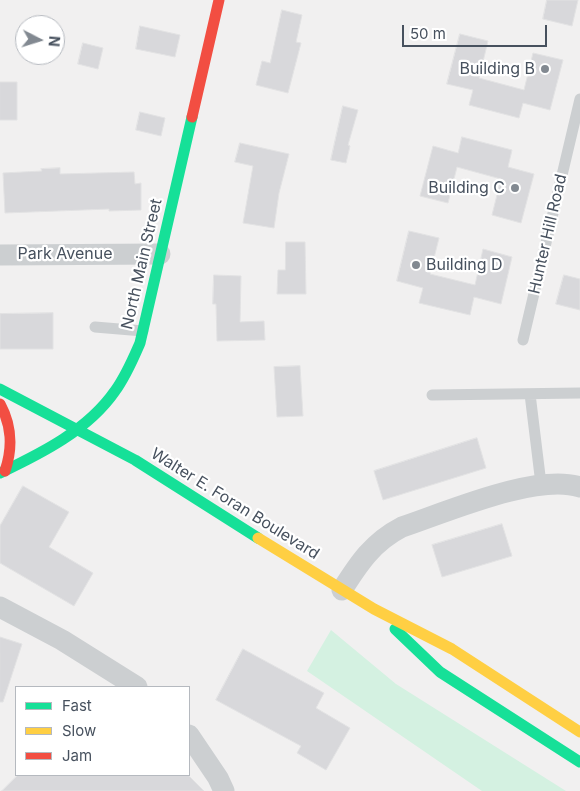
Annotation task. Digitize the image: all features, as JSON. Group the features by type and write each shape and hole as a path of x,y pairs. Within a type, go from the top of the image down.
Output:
{"street":[{"name":"North Main Street","path":"2,472 37,456 76,430 111,398 128,372 143,331 219,0"},
{"name":"Park Avenue","path":"0,255 160,254"},
{"path":"0,389 76,430"},
{"path":"0,404 10,429 12,449 2,472"},
{"name":"Walter E. Foran Boulevard","path":"76,430 135,460 374,609 452,649 580,732"},
{"path":"342,590 371,548 386,536 402,527 515,490 541,484 557,483 580,487"},
{"path":"0,607 62,640 135,686"},
{"name":"Walter E. Foran Boulevard","path":"374,609 440,672 580,762"},
{"path":"190,736 218,778 224,791"}],"lane":[{"name":"Hunter Hill Road","path":"523,340 580,99"},
{"path":"95,327 143,331"},
{"path":"530,394 541,484"},
{"path":"432,395 580,394"}],"green space":[{"path":"331,630 396,684 566,791 482,791 307,671"}],"building":[{"path":"547,0 578,0 572,26 543,19"},
{"path":"282,10 302,15 296,42 301,43 288,93 256,85 262,61 270,63"},
{"path":"140,26 180,35 175,57 136,49"},
{"name":"Building B","path":"460,34 488,41 479,78 524,90 533,53 563,60 550,110 523,103 519,118 469,105 473,90 447,84"},
{"path":"83,43 103,48 98,69 78,64"},
{"path":"0,82 17,82 17,120 0,120"},
{"path":"343,106 358,110 348,145 350,146 346,163 331,160"},
{"path":"140,112 165,118 161,136 136,130"},
{"name":"Building C","path":"462,137 512,150 508,167 534,174 521,223 492,215 501,179 457,167 448,203 420,196 433,146 458,153"},
{"path":"240,143 289,154 279,193 274,228 243,223 253,166 235,162"},
{"path":"60,168 60,174 134,172 135,184 141,183 141,210 109,211 109,209 5,213 3,173"},
{"name":"Building D","path":"409,231 439,238 430,274 475,285 483,249 512,257 501,304 474,297 470,315 419,303 423,288 397,281"},
{"path":"286,242 305,242 306,294 277,294 278,270 285,270"},
{"path":"214,275 241,276 240,322 264,321 265,340 217,341 216,304 213,304"},
{"path":"564,275 580,279 580,310 556,304"},
{"path":"53,313 53,349 0,349 0,314"},
{"path":"300,366 303,416 277,417 274,367"},
{"path":"477,438 486,468 383,500 374,471"},
{"path":"23,486 69,512 49,547 93,573 74,606 0,563 0,526"},
{"path":"502,524 512,556 442,577 432,545"},
{"path":"0,637 22,644 3,702 0,702"},
{"path":"243,649 324,693 316,708 350,728 326,770 297,753 301,746 216,700"},
{"path":"17,776 189,776 204,791 2,791"}],"traffic: fast":[{"path":"0,473 48,449 78,429 104,405 126,373 140,343 192,117"},
{"path":"0,389 135,460 258,538"},
{"path":"395,629 440,672 580,762"}],"traffic: slow":[{"path":"258,538 374,609 452,649 580,732"}],"traffic: jam":[{"path":"192,117 219,0"},
{"path":"0,404 7,420 10,437 8,462 5,471"}],"place":[{"name":"Building B","path":"545,69"},
{"name":"Building C","path":"515,188"},
{"name":"Building D","path":"416,265"}]}
